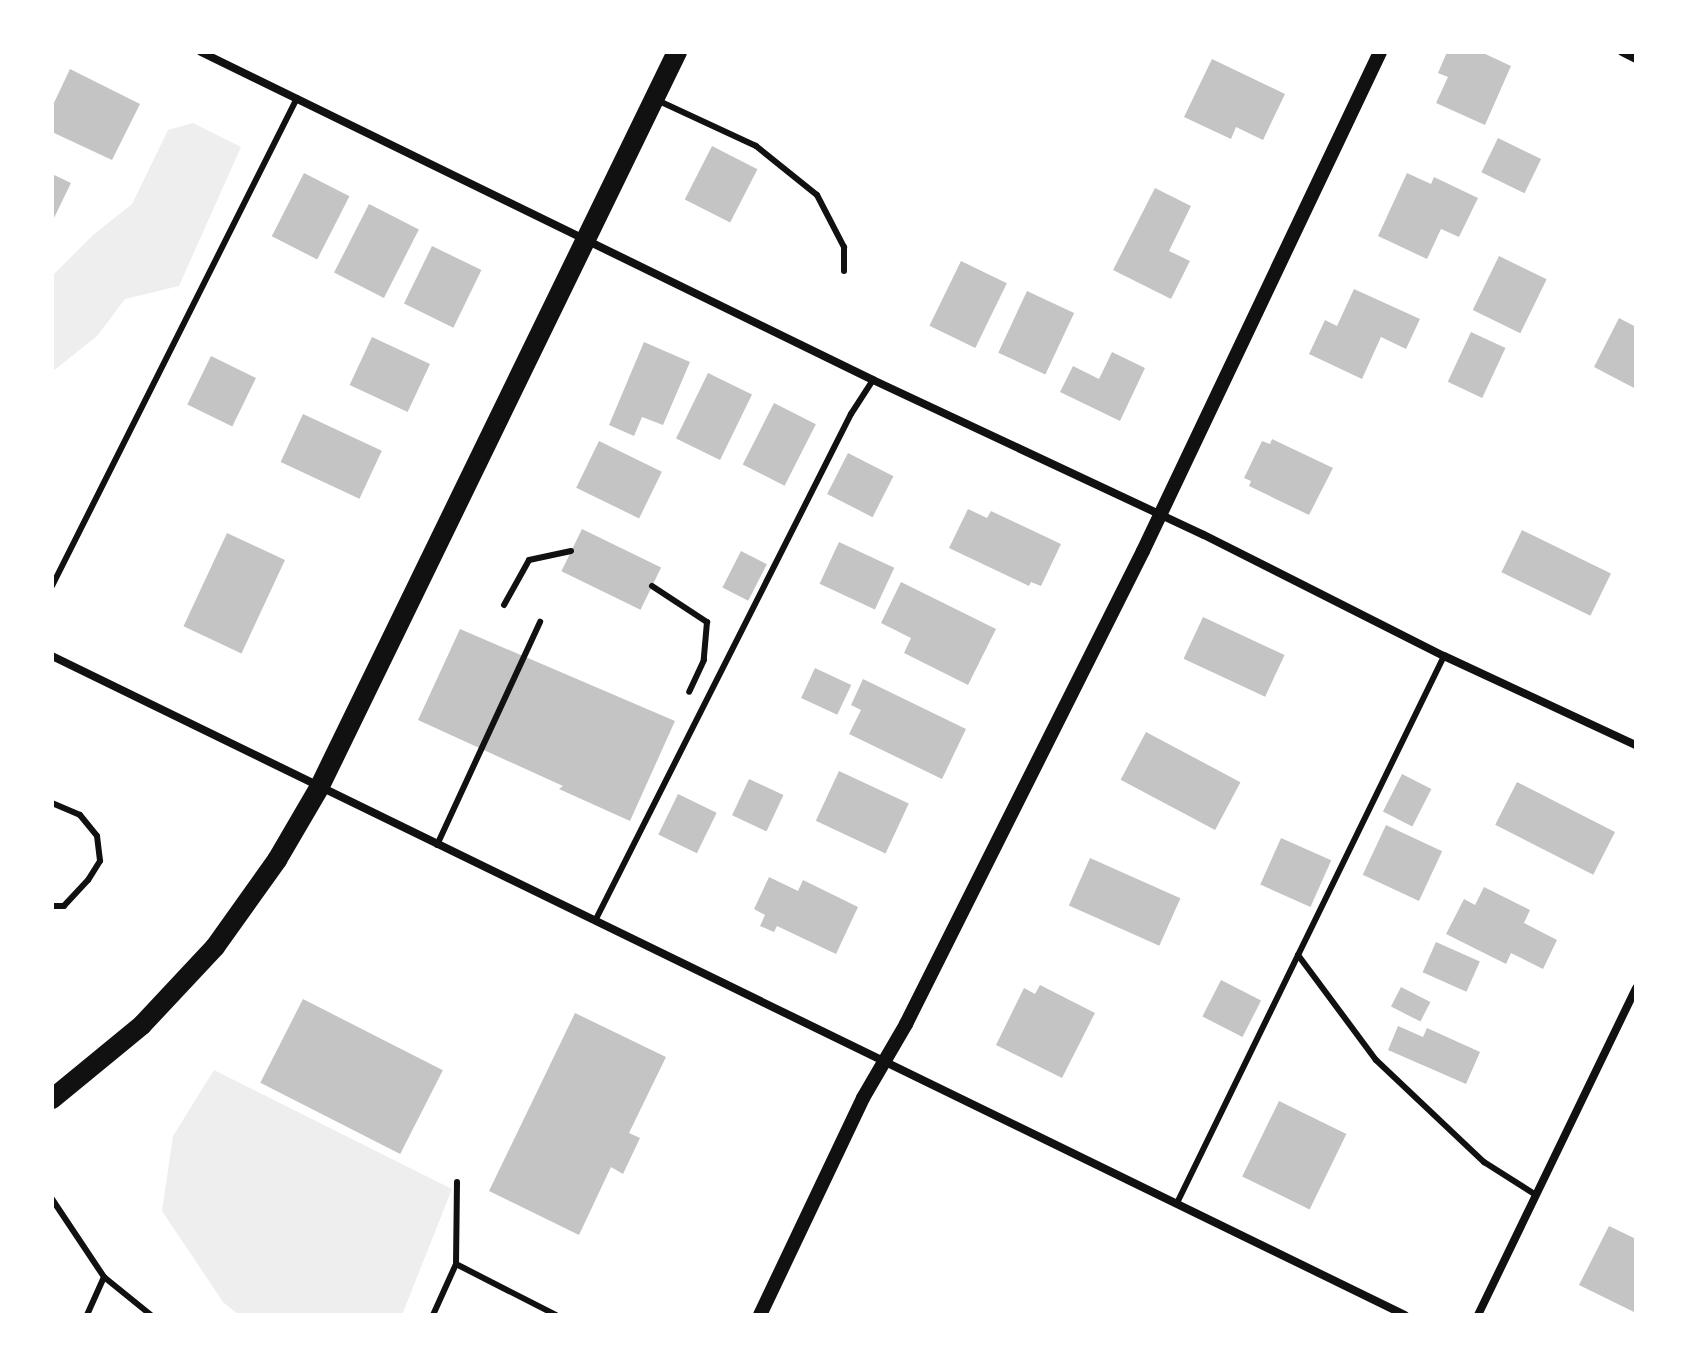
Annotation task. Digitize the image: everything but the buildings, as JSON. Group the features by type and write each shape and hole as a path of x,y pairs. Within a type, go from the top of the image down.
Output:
{"main road":[{"path":"52,1099 142,1025 215,947 277,860 319,788 589,239 677,52"}],"street":[{"path":"201,52 873,380 1159,514 1444,656 1636,745"},
{"path":"760,1315 863,1098 885,1061 1159,514 1380,52"},
{"path":"1622,52 1636,59"},
{"path":"52,656 1405,1315"},
{"path":"1478,1315 1636,988"}],"lane":[{"path":"52,586 297,98"},
{"path":"654,99 756,146 817,195 844,247 844,271"},
{"path":"595,921 851,414 873,380"},
{"path":"504,605 529,560 571,551"},
{"path":"652,586 707,622 704,660 689,692"},
{"path":"437,845 540,622"},
{"path":"1177,1203 1444,656"},
{"path":"52,803 80,815 97,836 100,861 88,880 64,906 52,906"},
{"path":"1298,955 1376,1060 1484,1162 1536,1195"},
{"path":"433,1315 456,1264 457,1182"},
{"path":"52,1199 104,1277 151,1315"},
{"path":"456,1264 556,1315"},
{"path":"87,1315 104,1277"}],"shaded area":[{"path":"193,123 241,147 179,286 125,299 97,336 52,372 52,276 93,235 132,204 168,130"},
{"path":"214,1070 452,1189 402,1315 239,1315 223,1302 162,1211 173,1136"}]}
